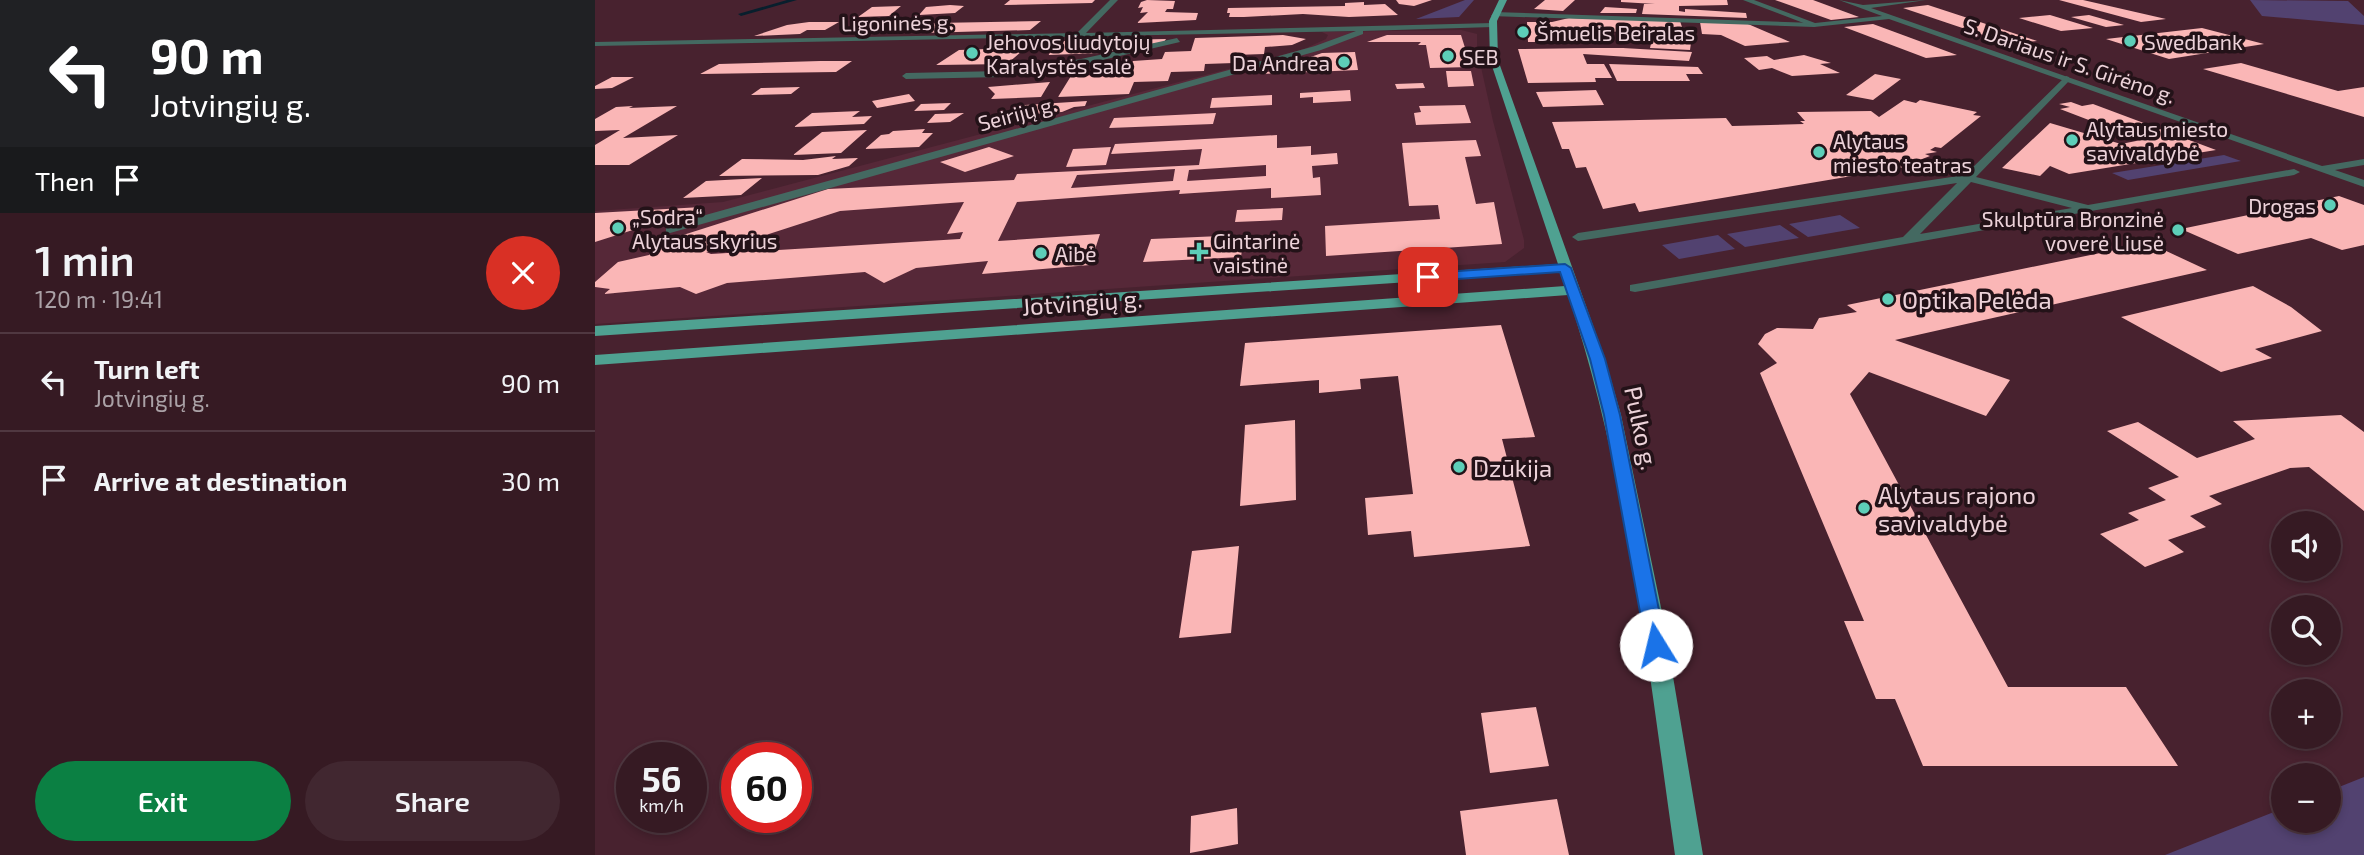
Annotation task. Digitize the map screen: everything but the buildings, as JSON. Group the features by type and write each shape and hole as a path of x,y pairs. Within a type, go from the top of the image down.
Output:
{"main road":[{"path":"1494,14 1503,0"},
{"name":"Pulko g.","path":"1494,14 1494,60 1598,359 1615,429 1652,617 1689,855"},
{"name":"Jotvingių g.","path":"595,331 1565,268"},
{"name":"Jotvingių g.","path":"595,360 1573,290"},
{"path":"882,339 902,310"}],"street":[{"path":"1079,35 1114,0"},
{"path":"1747,0 1814,25"},
{"name":"S. Dariaus ir S. Girėno g.","path":"1843,0 2364,184"},
{"path":"1861,6 1922,0"},
{"path":"1494,14 1814,25 1891,17"},
{"name":"Ligoninės g.","path":"595,44 1493,25"},
{"name":"Seirijų g.","path":"670,229 1294,56 1371,27"},
{"path":"906,76 1002,74 1081,62 1172,42 1193,32"},
{"path":"1905,242 2066,79"},
{"path":"2322,169 2364,162"},
{"path":"1635,288 2294,172"},
{"path":"1578,237 1968,178 2092,209"}],"shaded area":[{"path":"1465,0 1474,0 1459,17 1416,19"},
{"path":"2250,0 2348,1 2364,16 2364,25 2262,16"},
{"path":"1461,30 1477,34 1477,49 1493,121 1524,240 1524,248 1505,262 595,324 595,211 723,202 1304,49 1326,39 1328,35 1322,32"},
{"path":"2224,155 2241,161 2128,180 2112,173"},
{"path":"1840,215 1860,228 1808,237 1789,224"},
{"path":"1780,225 1799,238 1745,247 1727,234"},
{"path":"1718,235 1735,249 1679,259 1662,245"},
{"path":"2364,777 2364,855 2165,855 2271,813 2271,833 2341,833 2341,786"}],"waterway":[{"path":"741,14 794,0"}],"place":[{"name":"Šmuelis Beiralas","path":"1523,32"},
{"name":"Swedbank","path":"2130,41"},
{"name":"Jehovos liudytojų Karalystės salė","path":"972,53"},
{"name":"SEB","path":"1448,56"},
{"name":"Da Andrea","path":"1344,62"},
{"name":"Alytaus miesto savivaldybė","path":"2072,140"},
{"name":"Alytaus miesto teatras","path":"1819,152"},
{"name":"Drogas","path":"2330,205"},
{"name":"„Sodra“ Alytaus skyrius","path":"618,228"},
{"name":"Skulptūra Bronzinė voverė Liusė","path":"2178,230"},
{"name":"Gintarinė vaistinė","path":"1199,252"},
{"name":"Aibė","path":"1041,253"},
{"name":"Optika Pelėda","path":"1888,299"},
{"name":"Dzūkija","path":"1459,467"},
{"name":"Alytaus rajono savivaldybė","path":"1864,508"}],"route":[{"path":"1428,277 1565,268 1598,359 1612,415 1656,645"}]}
